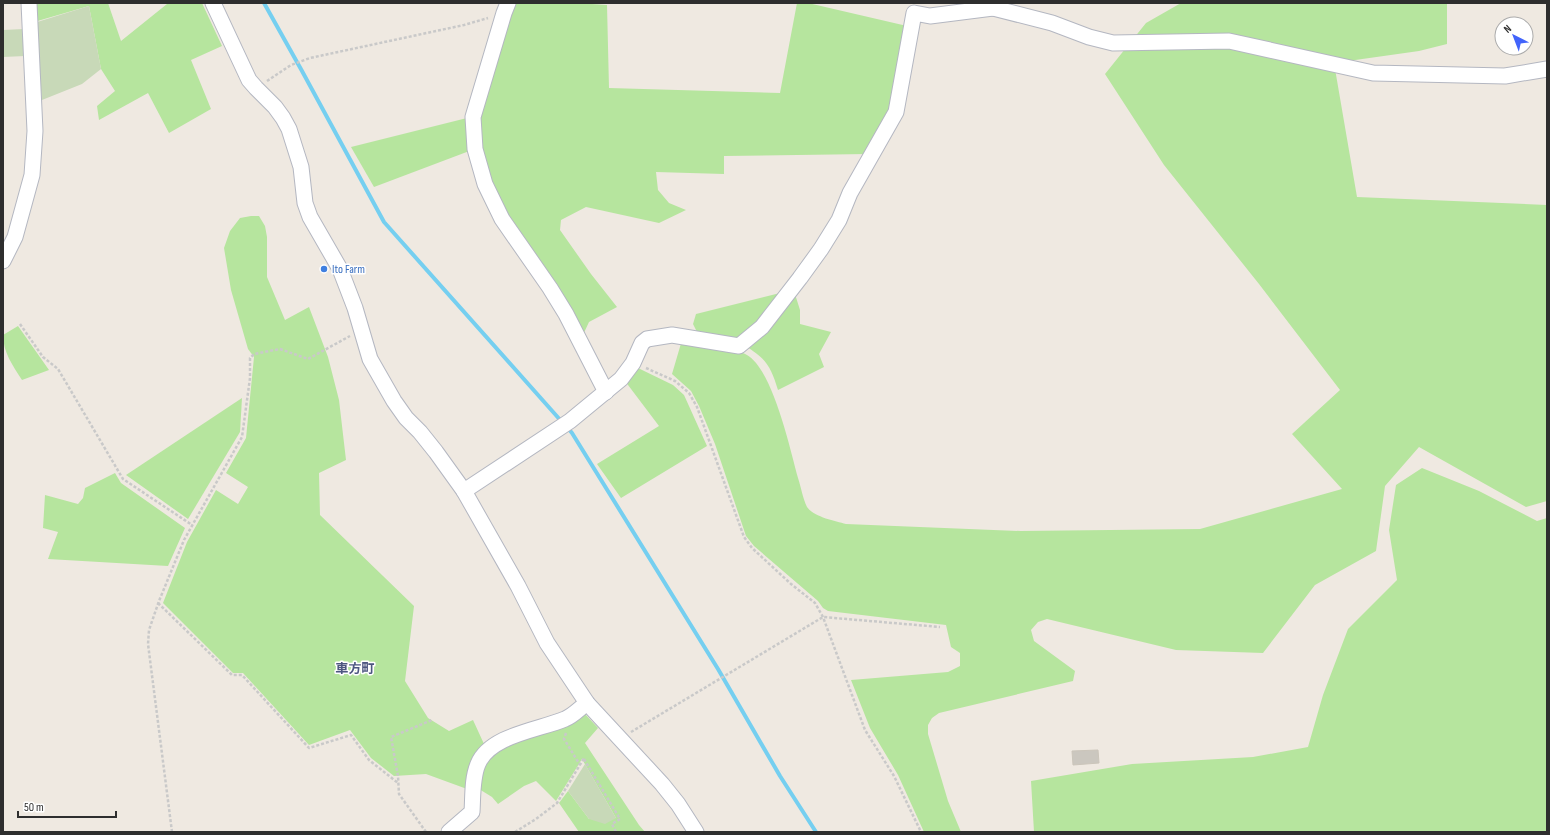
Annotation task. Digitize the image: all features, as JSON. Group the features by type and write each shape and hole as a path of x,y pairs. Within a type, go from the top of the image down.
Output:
{"street":[{"path":"213,3 249,80 275,107 289,129 301,167 305,203 310,217 340,269 355,308 360,330 370,359 394,401 406,418 420,432 436,452 464,491 514,580 547,643 587,703 662,784 678,804 696,832"},
{"path":"464,491 565,426 606,392 621,379 633,363 642,343 647,339 672,335 739,346 762,327 821,249 839,220 850,193 896,112 914,13 930,16 994,6 1052,23 1089,37 1113,43 1229,41 1373,73 1505,76 1547,69"},
{"path":"3,261 15,237 32,175 35,131 28,8"},
{"path":"506,8 473,117 475,149 485,184 502,219 550,288 566,314 606,392"},
{"path":"449,832 472,812 474,776 478,762 486,751 496,744 532,729 566,719 587,703"}],"path":[{"path":"256,88 291,65 310,58 464,24 506,8"},
{"path":"20,324 43,357 58,369 123,479 192,526"},
{"path":"172,832 148,644 149,630 158,603 184,540 242,436 250,378 250,358 254,354 280,349 308,359 360,330"},
{"path":"633,363 675,381 688,393 697,407 744,537 752,548 791,584 815,603 823,617 866,730 894,776 921,832"},
{"path":"158,603 232,675 242,675 309,748 351,735 369,760 398,783"},
{"path":"621,738 823,617 940,627"},
{"path":"426,832 399,794 398,776 391,737 432,720"},
{"path":"560,720 567,729 564,739 580,766"},
{"path":"515,832 558,803 584,758 620,819 612,824 616,832"}],"green space":[{"path":"34,3 108,3 121,41 167,4 202,3 222,46 191,60 211,109 169,133 148,93 99,120 97,106 115,91 101,69 89,6 34,22"},
{"path":"514,3 577,3 607,5 609,88 780,93 797,3 808,3 907,26 891,111 868,154 724,156 724,174 656,172 658,190 669,203 686,210 659,223 586,207 561,220 560,230 591,274 617,307 589,322 582,337 505,216 489,182 476,116"},
{"path":"1181,3 1447,3 1447,44 1419,51 1334,63 1357,197 1547,205 1547,501 1526,507 1419,447 1385,486 1376,551 1315,585 1263,653 1176,650 1047,619 1038,622 1031,630 1034,641 1075,671 1073,681 939,713 932,718 928,725 928,734 948,801 961,832 924,832 898,775 870,728 851,680 948,672 960,666 960,653 951,647 946,625 828,611 754,546 746,536 715,444 699,406 691,391 672,374 682,340 732,349 747,355 756,363 765,376 779,411 807,507 820,516 846,524 1021,531 1200,529 1342,489 1292,434 1340,390 1259,284 1164,165 1105,74 1146,23"},
{"path":"89,6 101,69 82,84 42,100 34,23"},
{"path":"24,29 25,56 3,57 3,30"},
{"path":"471,117 472,150 374,187 351,147"},
{"path":"259,216 265,226 267,237 267,277 285,320 309,307 328,357 339,400 346,460 319,473 320,515 414,606 405,681 428,718 449,731 473,720 484,744 475,757 467,789 426,774 394,776 371,758 350,730 309,745 243,673 233,673 163,603 187,542 216,490 238,504 248,487 226,473 246,438 254,357 248,349 231,290 224,248 230,231 240,218"},
{"path":"794,291 800,310 800,324 831,332 819,354 824,367 778,390 773,375 767,364 752,350 745,346"},
{"path":"784,292 757,325 736,341 698,334 693,324 696,314"},
{"path":"18,326 49,370 22,380 9,359 3,341 3,335"},
{"path":"638,368 673,385 684,395 707,446 621,498 597,464 659,426 625,381"},
{"path":"242,398 240,432 188,519 126,475"},
{"path":"1422,468 1479,491 1537,521 1547,518 1547,832 1034,832 1031,781 1132,764 1253,757 1308,747 1323,695 1348,629 1397,580 1389,530 1396,485"},
{"path":"115,473 121,483 185,528 168,566 48,559 58,532 43,528 45,495 78,504 83,498 85,488"},
{"path":"584,713 598,728 585,743 645,832 579,832 559,803 568,791 589,819 616,818 582,759 556,801 536,781 524,786 498,804 492,797 479,789 485,762 491,753"},
{"path":"585,764 616,818 605,824 589,819 568,791"}],"building":[{"path":"1098,750 1099,763 1073,765 1072,751"}],"waterway":[{"path":"264,3 384,222 562,422"},
{"path":"567,427 718,669 780,776 816,832"}],"place":[{"name":"Ito Farm","path":"324,269"}],"district":[{"name":"車方町","path":"355,669"}]}
